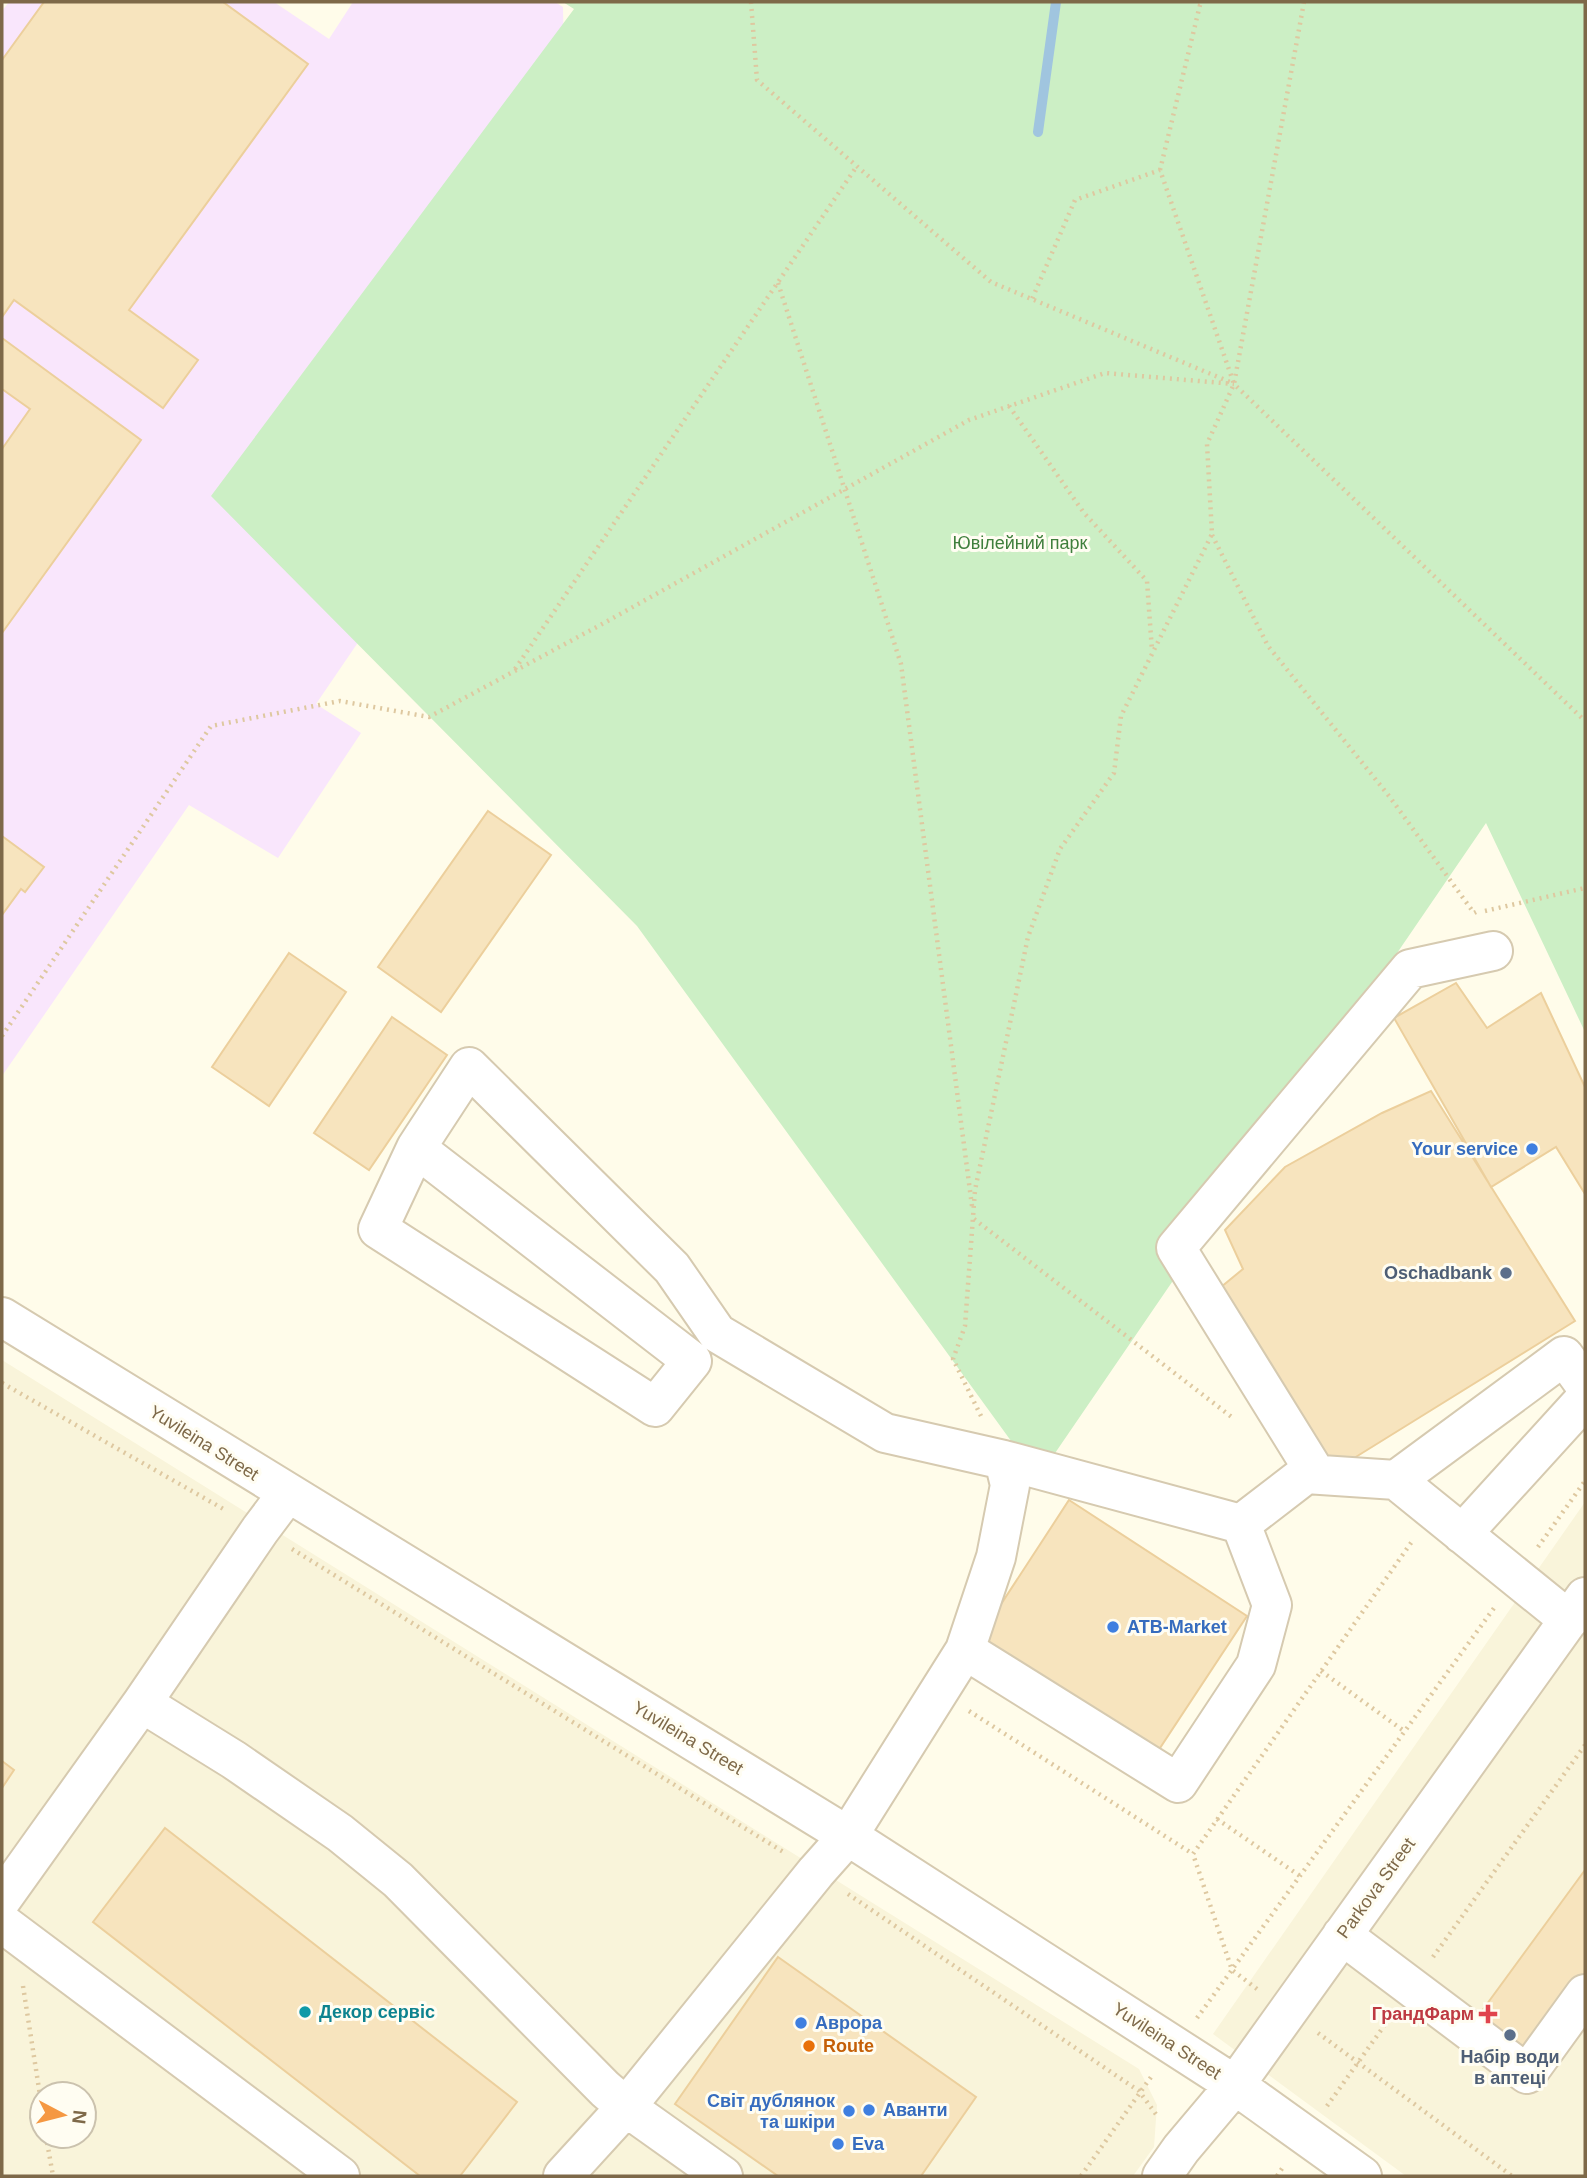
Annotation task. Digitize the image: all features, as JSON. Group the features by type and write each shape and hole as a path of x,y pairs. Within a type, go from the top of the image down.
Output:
{"street":[{"path":"1316,1474 1176,1248 1410,969 1493,951"},
{"path":"469,1067 672,1268 704,1347 655,1407 378,1229 416,1148 469,1067"},
{"path":"416,1148 704,1347 885,1433 1004,1460 1241,1524"},
{"name":"Yuvileina Street","path":"2,1317 848,1836 1235,2085 1363,2176"},
{"path":"1395,1480 1564,1356 1585,1385"},
{"path":"1448,1522 1585,1399"},
{"path":"562,2176 626,2106 848,1836 965,1650 996,1557 1010,1485 1004,1460"},
{"path":"1241,1524 1306,1474 1395,1480 1516,1577 1577,1608"},
{"path":"287,1494 142,1703 6,1918 340,2176"},
{"path":"965,1650 1178,1783 1256,1665 1272,1605 1241,1524"},
{"name":"Parkova Street","path":"1171,2162 1235,2085 1577,1608"},
{"path":"142,1703 245,1767 340,1833 398,1880 605,2089 723,2176"},
{"path":"1342,1935 1527,2074 1585,1994"}],"path":[{"path":"751,2 757,80 991,282 1234,384 1585,721"},
{"path":"1204,2 1200,5 1160,170 1234,384"},
{"path":"1304,2 1234,384 1207,444 1212,534 1268,646 1389,796 1474,913 1585,888"},
{"path":"513,672 857,166"},
{"path":"1032,299 1074,200 1160,170"},
{"path":"778,283 901,664 974,1219 1240,1423"},
{"path":"2,1036 211,726 340,701 429,717 969,419 1105,373 1234,384"},
{"path":"1009,406 1084,513 1147,582 1152,653"},
{"path":"1004,1460 953,1359 965,1326 975,1190 1028,937 1060,849 1114,773 1121,716 1212,534"},
{"path":"2,1383 260,1530 816,1872 1139,2091 1171,2162"},
{"path":"1081,2176 1139,2091 1176,2047 1585,1481"},
{"path":"1193,1854 1321,1671 1448,1522"},
{"path":"1321,1671 1404,1731"},
{"path":"938,1692 1193,1854 1232,1970"},
{"path":"1306,2136 1585,1745"},
{"path":"1217,1819 1300,1876"},
{"path":"6,1918 37,2080"},
{"path":"1358,2062 1512,2176"},
{"path":"48,2150 53,2176"}],"shaded area":[{"path":"9,2 274,2 329,39 353,2 555,2 563,7 566,186 389,597 316,704 361,733 278,858 189,805 2,1076 2,11"},
{"path":"2,1360 1139,2069 1157,2105 1154,2147 1133,2176 2,2176"},
{"path":"1585,1502 1585,2176 1406,2176 1213,2034"}],"green space":[{"name":"Ювілейний парк","path":"563,2 1585,2 1585,1032 1486,823 1038,1478 637,926 211,496 574,9"}],"building":[{"path":"44,2 223,2 308,64 129,310 198,360 163,408 14,300 2,317 2,60"},
{"path":"2,338 141,440 2,633 2,449 30,409 2,389"},
{"path":"488,811 551,855 441,1012 378,967"},
{"path":"2,836 44,867 25,892 21,889 2,915"},
{"path":"289,953 346,992 269,1106 212,1067"},
{"path":"1456,983 1487,1028 1541,993 1585,1087 1585,1194 1556,1147 1491,1187 1394,1018"},
{"path":"392,1017 447,1055 369,1170 314,1133"},
{"path":"1431,1091 1575,1321 1330,1473 1215,1292 1243,1269 1225,1230 1285,1167 1382,1113"},
{"name":"ATB-Market","path":"1069,1500 1247,1616 1156,1754 979,1638"},
{"path":"2,1761 14,1770 2,1788"},
{"name":"Декор сервіс","path":"165,1828 517,2102 460,2176 420,2176 93,1922"},
{"path":"1585,1870 1585,1982 1529,2058 1476,2019"},
{"name":"Аврора","path":"778,1957 976,2097 921,2176 778,2176 675,2104"}],"waterway":[{"path":"1038,132 1056,2"}],"place":[{"name":"Your service","path":"1532,1149"},
{"name":"Oschadbank","path":"1506,1273"},
{"name":"ATB-Market","path":"1113,1627"},
{"name":"Декор сервіс","path":"305,2012"},
{"name":"ГрандФарм","path":"1488,2014"},
{"name":"Аврора","path":"801,2023"},
{"name":"Набір води в аптеці","path":"1510,2035"},
{"name":"Route","path":"809,2046"},
{"name":"Аванти","path":"869,2110"},
{"name":"Світ дублянок та шкіри","path":"849,2111"},
{"name":"Eva","path":"838,2144"}]}
